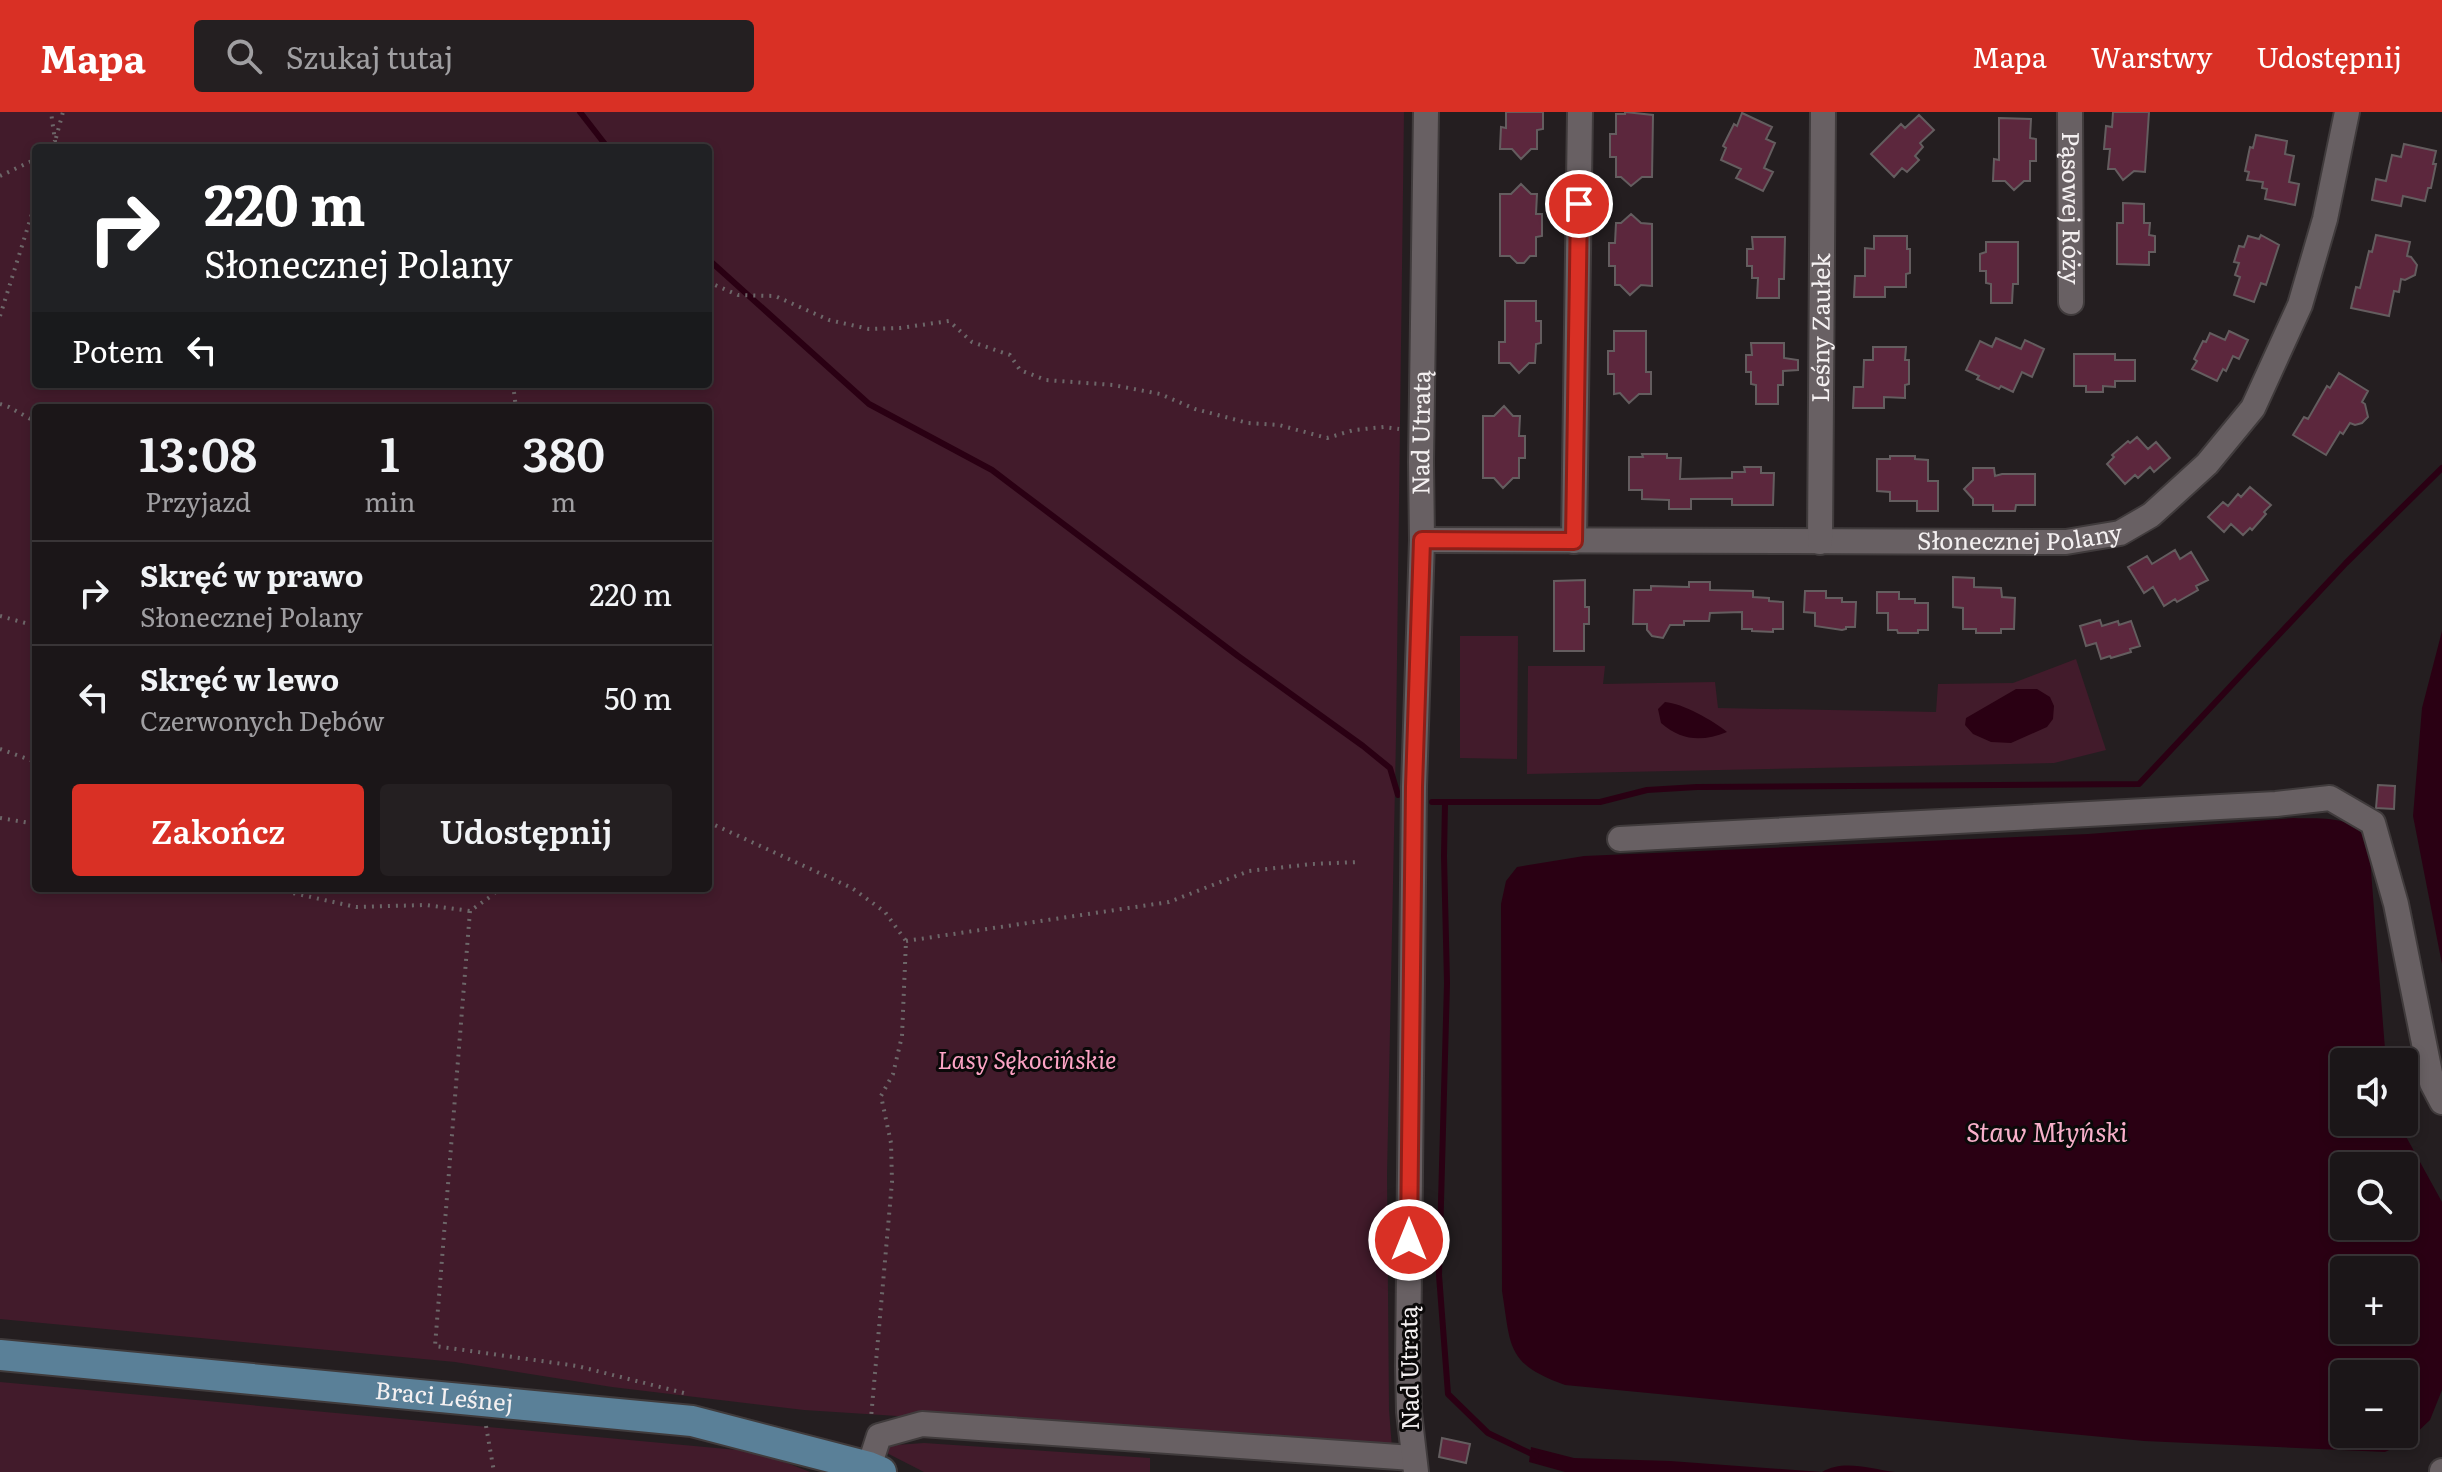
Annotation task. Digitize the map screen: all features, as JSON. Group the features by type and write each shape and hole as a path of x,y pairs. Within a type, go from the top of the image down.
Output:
{"main road":[{"name":"Braci Leśnej","path":"0,1355 692,1421 875,1469"}],"street":[{"name":"Nad Utratą","path":"1415,1465 1408,1366 1410,1084 1414,787 1422,540 1426,112"},
{"path":"1574,541 1580,112"},
{"name":"Leśny Zaułek","path":"1820,542 1823,112"},
{"name":"Pąsowej Róży","path":"2070,112 2071,302"},
{"name":"Słonecznej Polany","path":"1422,540 2066,542 2120,533 2151,515 2174,496 2207,464 2253,408 2300,305 2325,219 2347,112"},
{"path":"1620,839 2276,804 2330,798 2373,823 2396,904 2432,1083 2442,1102"},
{"path":"875,1469 879,1436 922,1424 1415,1465"}],"path":[{"path":"51,112 55,141"},
{"path":"53,144 63,112"},
{"path":"0,176 32,161"},
{"path":"0,316 32,214"},
{"path":"712,284 738,295 775,296 829,320 869,329 949,321 972,342 1010,355 1020,370 1046,380 1113,385 1160,394 1195,409 1248,423 1279,425 1327,438 1354,430 1384,427 1409,431"},
{"path":"0,404 32,420"},
{"path":"0,616 32,625"},
{"path":"0,749 32,761"},
{"path":"0,818 32,823"},
{"path":"712,824 852,888 885,912 906,941 902,1036 893,1074 881,1096 891,1143 892,1182 870,1423"},
{"path":"906,941 1169,902 1249,871 1359,862"},
{"path":"285,892 356,907 426,905 470,911 495,892"},
{"path":"470,911 435,1346 577,1366 700,1397"},
{"path":"482,1400 494,1472"}],"green space":[{"name":"Lasy Sękocińskie","path":"0,112 1404,112 1387,1175 1392,1448 804,1410 612,1387 455,1362 0,1319"},
{"path":"1460,636 1518,636 1517,759 1460,758"},
{"path":"2076,659 2106,750 2054,763 1527,774 1528,666 1605,666 1603,684 1715,682 1718,708 1936,712 1938,684 2013,683"},
{"path":"0,1382 759,1452 810,1472 0,1472"},
{"path":"924,1443 1150,1458 1150,1472 924,1472 881,1450 896,1445"}],"water":[{"path":"2442,631 2442,964 2413,816 2422,708"},
{"path":"2016,689 2037,689 2050,697 2054,706 2053,719 2047,727 2011,743 1991,742 1973,734 1965,725 1966,718"},
{"path":"1665,702 1698,713 1727,732 1701,738 1677,733 1661,723 1658,709"},
{"name":"Staw Młyński","path":"2294,818 2340,821 2356,828 2364,836 2370,858 2385,1048 2330,1048 2330,1136 2406,1136 2414,1152 2330,1152 2330,1240 2418,1240 2418,1158 2442,1202 2442,1390 2430,1420 2418,1431 2418,1360 2330,1360 2330,1448 2393,1448 2385,1452 2144,1441 1565,1385 1532,1369 1522,1361 1510,1340 1502,1291 1501,904 1506,881 1517,867 1584,856 2088,834"},
{"path":"1531,1447 1574,1458 1670,1461 1822,1472 1565,1472 1529,1462"},
{"path":"1848,1465 1895,1472 1822,1472"}],"building":[{"path":"1506,112 1543,112 1543,129 1537,130 1537,149 1531,149 1521,159 1512,149 1500,149 1501,127 1506,128"},
{"path":"2113,112 2149,112 2145,172 2134,171 2123,180 2115,169 2108,169 2110,149 2104,149 2106,126 2112,127"},
{"path":"1742,113 1772,127 1766,139 1775,143 1764,168 1773,172 1763,191 1736,178 1741,169 1721,160 1726,148 1723,146"},
{"path":"1616,114 1653,115 1652,177 1642,177 1631,186 1621,177 1616,177 1616,157 1610,157 1610,134 1616,134"},
{"path":"1919,115 1934,130 1920,143 1923,147 1915,156 1919,160 1907,172 1902,168 1894,177 1871,154 1901,124 1905,128"},
{"path":"1999,118 2031,119 2030,138 2036,139 2036,161 2030,161 2030,181 2024,181 2014,190 2005,181 1993,181 1994,159 1999,160"},
{"path":"2256,135 2287,141 2285,154 2294,156 2289,182 2299,184 2295,205 2265,199 2267,189 2262,188 2263,182 2247,180 2249,172 2245,171"},
{"path":"2404,144 2436,151 2431,188 2428,188 2425,201 2403,196 2401,206 2372,200 2376,179 2386,181 2392,155 2401,157"},
{"path":"1521,184 1531,194 1537,194 1536,214 1542,214 1542,236 1536,237 1536,256 1530,256 1524,263 1517,263 1510,256 1500,256 1500,194 1511,194"},
{"path":"2123,203 2144,204 2144,223 2150,223 2149,235 2155,236 2155,252 2149,252 2149,265 2117,264 2117,223 2123,223"},
{"path":"1631,214 1641,223 1652,224 1652,286 1641,285 1630,295 1620,285 1615,285 1615,266 1609,266 1609,243 1615,243 1616,223 1621,223"},
{"path":"2261,235 2279,245 2266,285 2261,283 2254,302 2234,295 2240,277 2235,275 2239,263 2234,262 2239,246 2244,247 2248,236 2259,239"},
{"path":"2376,235 2410,242 2407,256 2417,265 2415,275 2401,279 2399,292 2394,291 2389,316 2351,308"},
{"path":"1874,236 1907,236 1910,273 1906,274 1906,287 1885,287 1885,297 1854,297 1855,276 1865,276 1865,248 1874,249"},
{"path":"1752,237 1785,237 1784,279 1779,279 1779,298 1757,298 1758,278 1752,278 1752,266 1747,266 1747,249 1753,249"},
{"path":"1986,242 2018,242 2018,284 2013,284 2012,303 1991,303 1991,284 1986,283 1986,271 1980,271 1980,254 1986,252"},
{"path":"1505,301 1536,301 1536,321 1541,321 1541,343 1536,344 1535,363 1529,363 1519,373 1510,363 1499,363 1499,342 1505,342"},
{"path":"1614,331 1646,331 1646,372 1651,372 1651,394 1639,394 1629,403 1620,393 1614,394 1614,374 1608,374 1608,351 1614,351"},
{"path":"2229,331 2248,340 2239,359 2233,356 2217,381 2192,369 2203,341 2206,342 2210,333 2225,340"},
{"path":"1996,338 2021,349 2025,340 2044,349 2032,377 2022,372 2013,392 1977,379 1979,376 1966,370 1980,341 1992,347"},
{"path":"1751,343 1784,343 1784,358 1798,360 1798,370 1783,371 1783,385 1778,385 1778,404 1756,404 1756,385 1751,384 1751,372 1746,372 1746,355 1752,355"},
{"path":"1873,347 1906,347 1909,384 1905,385 1905,398 1884,397 1884,408 1853,408 1854,387 1863,387 1864,360 1873,360"},
{"path":"2074,354 2115,354 2115,360 2135,360 2135,381 2115,381 2115,387 2103,386 2103,392 2086,392 2086,386 2074,386"},
{"path":"2339,373 2368,391 2362,402 2368,417 2362,423 2350,423 2343,434 2340,432 2326,455 2293,435 2304,417 2308,419 2327,386 2330,388"},
{"path":"1504,406 1513,416 1520,416 1519,436 1525,436 1525,458 1519,458 1519,478 1513,478 1503,488 1494,478 1483,478 1483,416 1494,416"},
{"path":"2137,437 2148,449 2156,442 2170,458 2154,472 2150,467 2125,484 2107,464 2114,457 2112,455"},
{"path":"1642,454 1667,454 1667,458 1681,458 1680,479 1732,478 1732,472 1745,472 1744,467 1761,467 1761,473 1774,473 1773,505 1732,505 1732,499 1691,499 1691,509 1669,509 1669,500 1642,499 1642,490 1629,490 1629,457 1643,457"},
{"path":"1890,456 1915,456 1915,459 1928,460 1928,481 1938,481 1938,511 1917,511 1917,501 1890,501 1890,492 1877,491 1877,459 1890,459"},
{"path":"1973,468 1994,468 1995,476 2035,474 2035,505 2016,505 2015,511 1993,511 1993,505 1973,505 1973,499 1964,489 1973,480"},
{"path":"2250,487 2271,505 2264,512 2266,514 2243,535 2231,524 2224,532 2208,517 2223,502 2228,506 2238,494 2241,497"},
{"path":"2175,550 2180,559 2191,552 2208,580 2196,586 2198,590 2164,606 2153,587 2144,593 2128,567 2147,556 2152,564"},
{"path":"1953,577 1974,578 1974,587 2001,588 2002,597 2015,598 2014,629 2001,629 2001,633 1976,633 1976,629 1963,629 1963,608 1953,607"},
{"path":"1585,580 1585,607 1589,607 1589,624 1584,624 1584,651 1554,651 1554,581"},
{"path":"1689,582 1710,582 1710,590 1753,591 1753,597 1783,602 1783,629 1773,629 1773,632 1742,629 1742,612 1710,613 1709,621 1684,621 1684,625 1670,625 1663,638 1652,636 1647,624 1633,624 1634,590 1651,590 1651,586 1689,587"},
{"path":"1805,591 1826,591 1826,598 1856,602 1855,627 1842,630 1815,626 1815,613 1804,612"},
{"path":"1877,592 1899,592 1899,599 1928,603 1928,630 1898,633 1897,630 1888,630 1888,613 1877,613"},
{"path":"2100,620 2102,626 2131,621 2140,646 2130,649 2131,652 2101,659 2096,643 2086,646 2080,626"},
{"path":"2378,785 2395,786 2394,809 2376,808"},
{"path":"1442,1438 1470,1444 1466,1463 1439,1457"}],"waterway":[{"path":"580,112 605,144"},
{"path":"712,263 869,404 992,470 1238,656 1363,746 1390,768 1398,795"},
{"path":"1432,802 1600,802 1647,790 1697,787 2139,784 2346,563 2442,468"},
{"path":"1445,803 1447,983 1439,1275 1448,1394 1488,1433 1536,1456"}],"route":[{"path":"1409,1240 1414,787 1422,540 1574,541 1579,204"}]}
